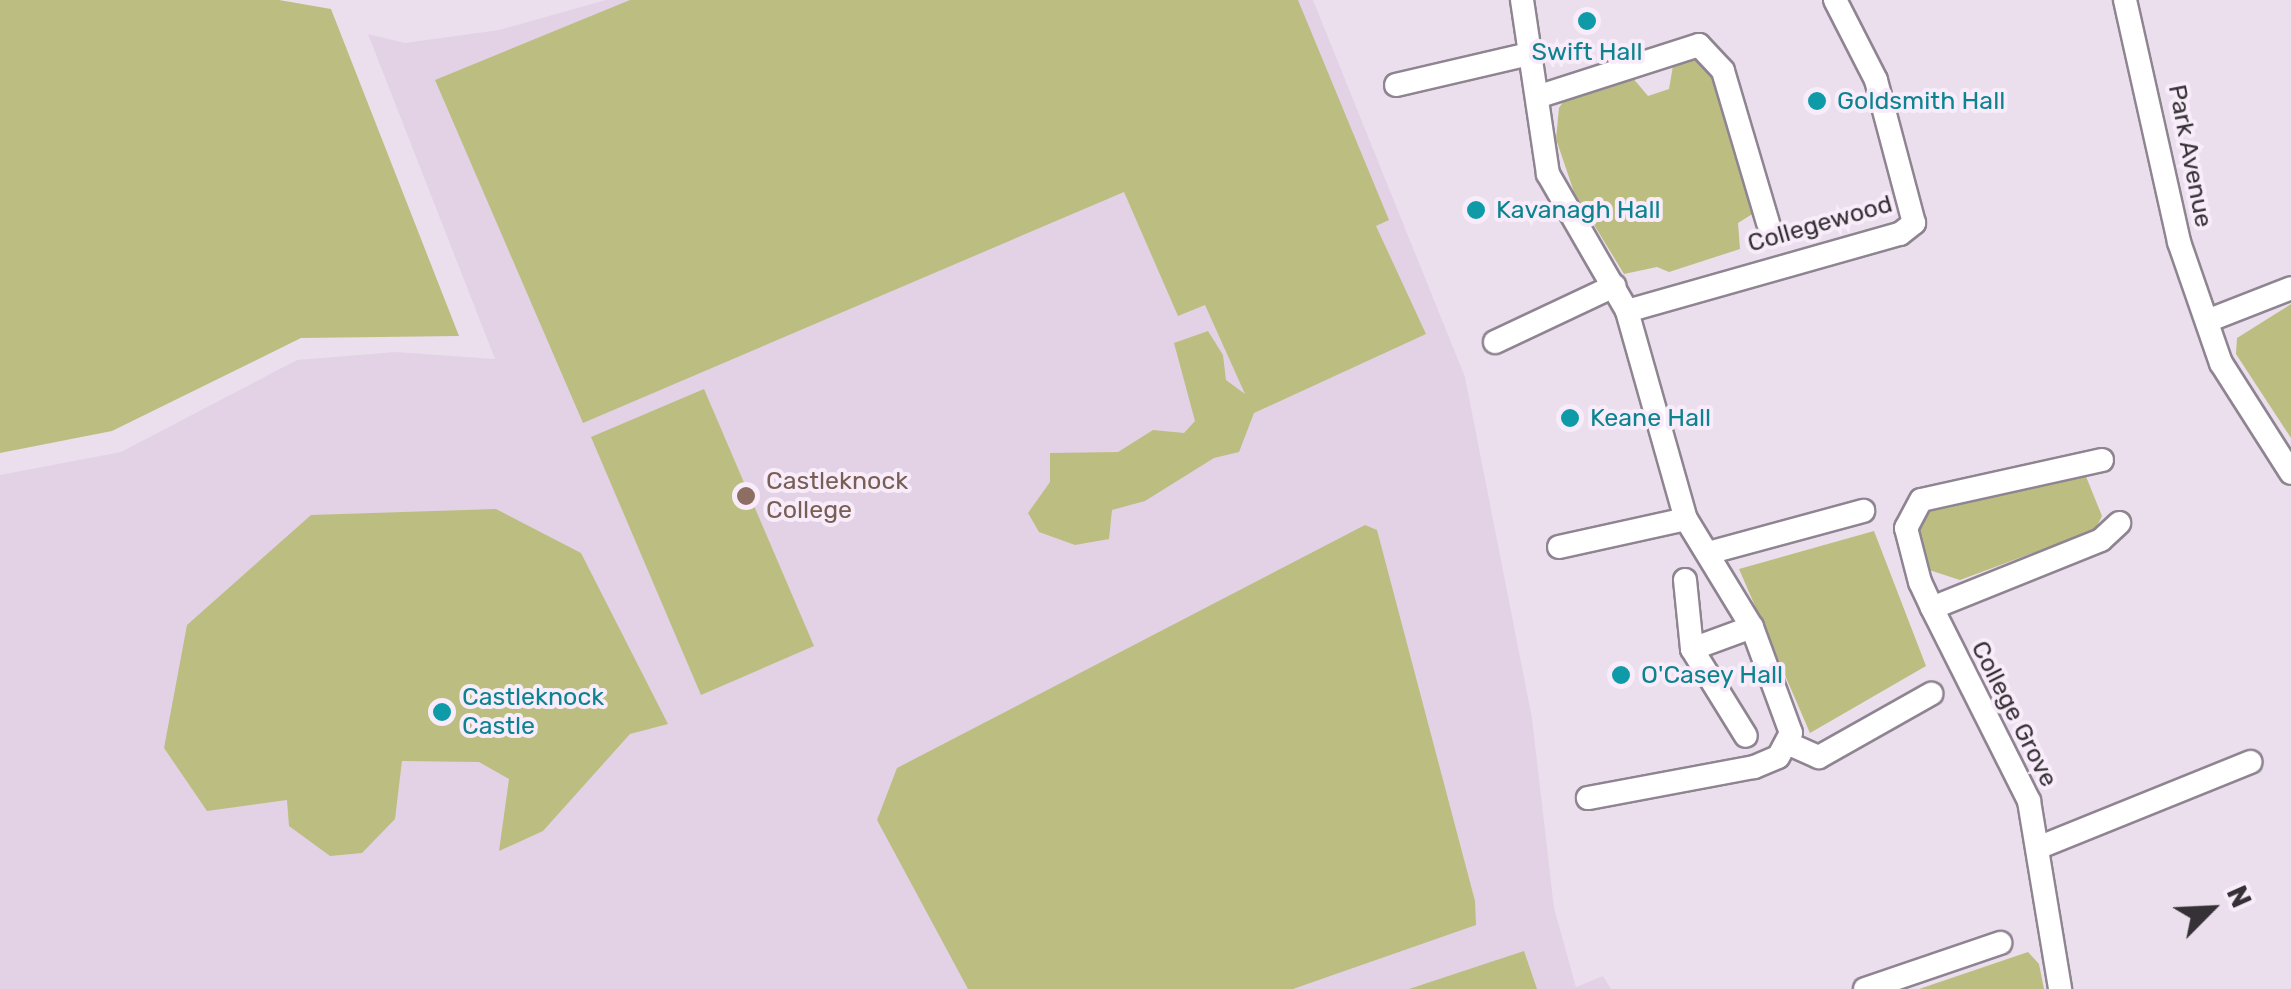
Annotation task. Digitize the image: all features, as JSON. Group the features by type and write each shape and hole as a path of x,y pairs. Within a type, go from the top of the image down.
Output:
{"street":[{"path":"1522,0 1540,96 1548,174 1627,311 1686,519 1752,628 1790,718 1787,743 1778,757 1754,766 1588,798"},
{"name":"Collegewood","path":"1627,311 1900,234 1914,223 1876,80 1835,0"},
{"name":"Park Avenue","path":"2124,0 2179,242 2207,322 2243,406 2291,473"},
{"name":"Collegewood","path":"1540,96 1699,46 1724,71 1768,223"},
{"path":"1396,85 1533,54"},
{"path":"1495,342 1614,286"},
{"path":"2207,322 2291,288"},
{"name":"College Grove","path":"2060,989 2040,847 2020,777 1932,608 1906,528 1922,500 2102,460"},
{"path":"1708,554 1857,513 1854,538"},
{"path":"1559,548 1686,519"},
{"path":"1932,608 2100,540 2119,523"},
{"path":"1685,580 1692,649 1746,736"},
{"path":"1692,649 1752,628"},
{"path":"1787,743 1819,756 1931,694"},
{"path":"2040,847 2250,762"},
{"path":"1865,989 2000,943"}],"shaded area":[{"name":"Castleknock College","path":"606,0 1313,0 1465,377 1532,718 1554,908 1576,987 1603,976 1611,989 0,989 0,475 121,452 297,360 395,352 495,359 368,34 405,43 499,30"}],"green space":[{"path":"0,0 279,0 331,9 459,336 301,338 112,431 0,453"},
{"path":"630,0 1298,0 1389,220 1376,226 1426,334 1254,413 1239,452 1214,458 1145,501 1112,510 1109,539 1075,545 1039,532 1028,513 1050,482 1050,453 1118,452 1153,430 1184,433 1195,421 1174,343 1208,331 1223,355 1226,380 1245,394 1205,305 1178,316 1124,192 583,423 435,80"},
{"path":"1697,56 1711,66 1754,213 1738,223 1740,249 1669,272 1657,267 1624,274 1574,192 1556,139 1559,108 1567,96 1632,77 1648,96 1669,89 1674,60"},
{"path":"2291,304 2291,438 2236,354 2237,338"},
{"path":"704,389 814,646 701,695 591,437"},
{"path":"2085,474 2102,516 2095,530 1960,580 1923,568 1917,528 1927,511"},
{"path":"496,509 581,553 668,724 630,734 543,831 499,851 509,779 479,762 402,761 395,819 362,853 330,856 289,826 287,800 207,811 164,748 187,625 311,515"},
{"path":"1365,525 1377,530 1475,901 1476,925 1293,989 968,989 877,820 897,768"},
{"path":"1874,531 1926,666 1810,733 1739,569"},
{"path":"1524,951 1537,989 1409,989"},
{"path":"2028,952 2039,964 2044,989 1919,989"}],"place":[{"name":"Swift Hall","path":"1587,21"},
{"name":"Goldsmith Hall","path":"1817,101"},
{"name":"Kavanagh Hall","path":"1476,210"},
{"name":"Keane Hall","path":"1570,418"},
{"name":"Castleknock College","path":"746,496"},
{"name":"O'Casey Hall","path":"1621,675"},
{"name":"Castleknock Castle","path":"442,712"}]}
